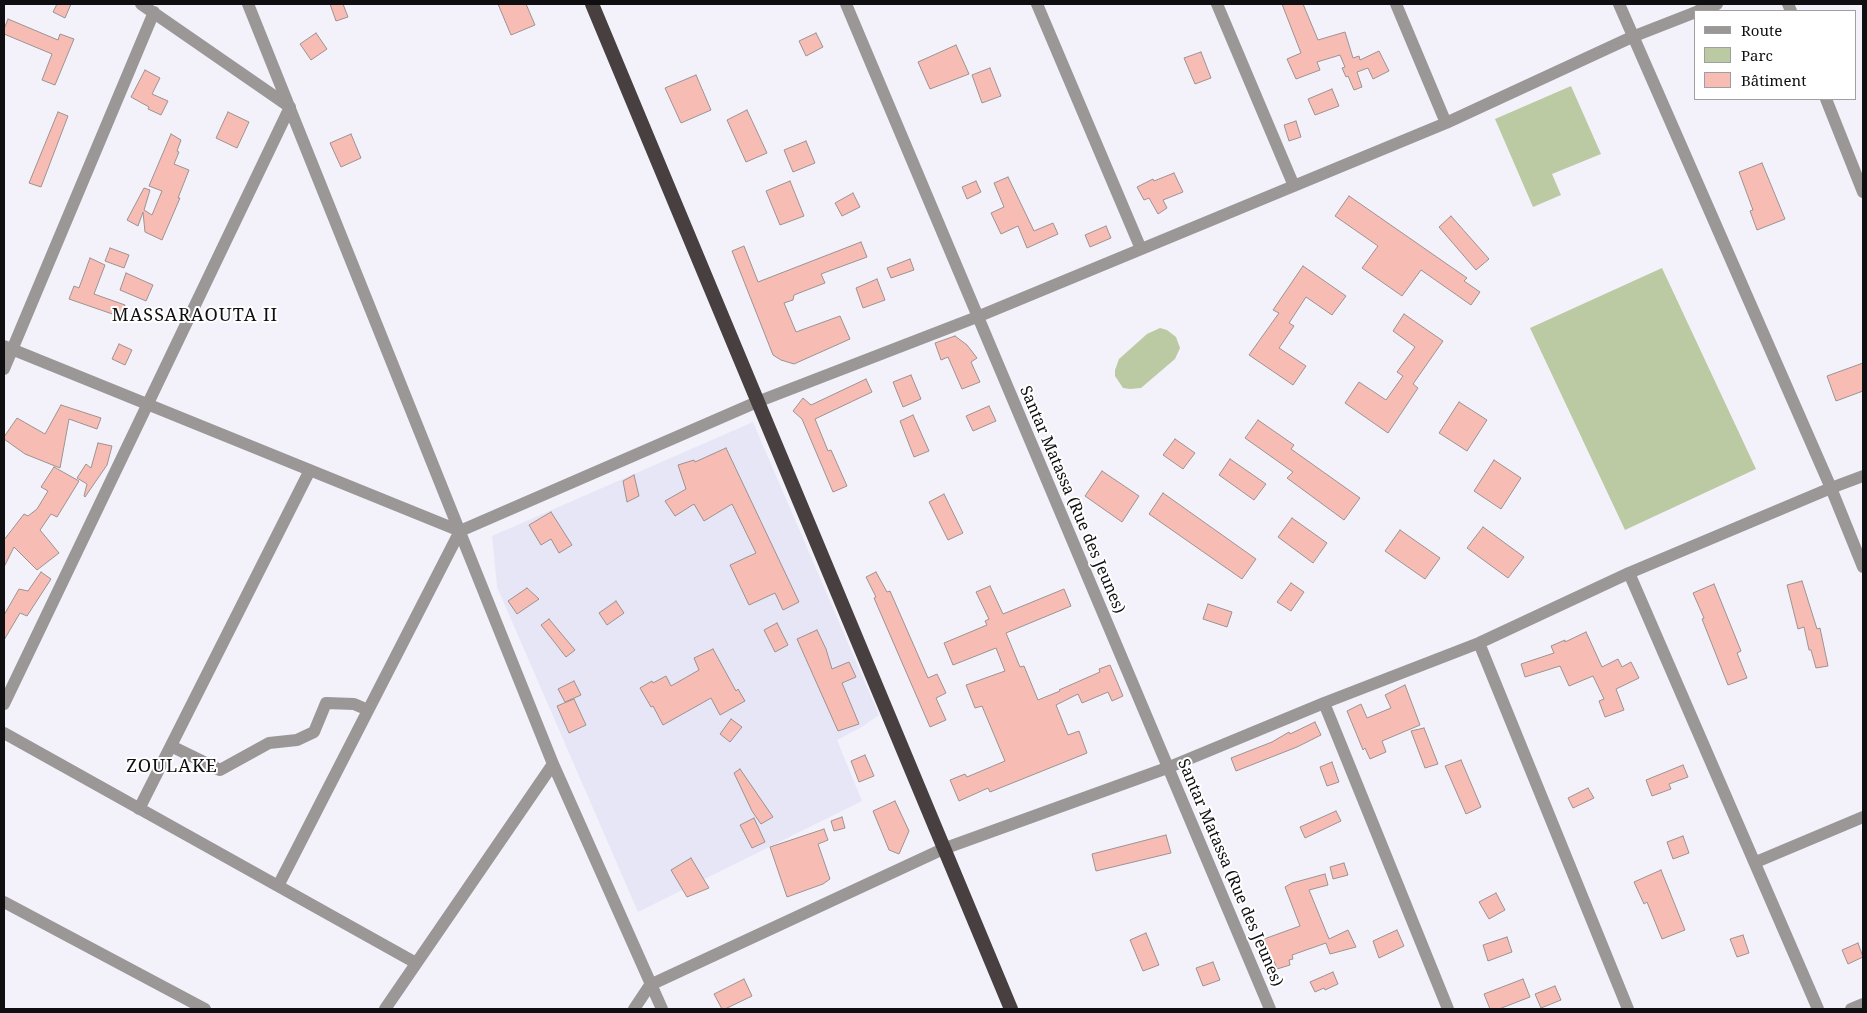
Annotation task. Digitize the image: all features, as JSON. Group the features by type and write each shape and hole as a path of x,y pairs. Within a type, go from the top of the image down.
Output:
{"highway":[{"path":"592,4 1011,1009"}],"street":[{"path":"141,4 290,107"},
{"path":"248,4 553,764 662,1009"},
{"name":"Santar Matassa (Rue des Jeunes)","path":"846,4 1270,1009"},
{"path":"1037,4 1141,249"},
{"path":"1217,4 1294,186"},
{"path":"1396,4 1446,122"},
{"path":"1619,4 1831,488 1863,567"},
{"path":"1702,10 1717,4"},
{"path":"4,369 8,347 154,12"},
{"path":"278,886 460,531 757,402 977,317 1294,186 1446,122 1632,37 1694,13"},
{"path":"1826,100 1863,192"},
{"path":"4,704 290,107"},
{"path":"8,347 460,531"},
{"path":"140,809 310,470"},
{"path":"634,1009 650,985 943,849 1167,768 1324,703 1479,643 1629,573 1863,476"},
{"path":"1629,573 1756,862 1818,1009"},
{"path":"1479,643 1628,1009"},
{"path":"171,746 220,770 269,743 297,740 314,732 326,702 354,704 368,710"},
{"path":"1324,703 1448,1009"},
{"path":"4,733 416,963"},
{"path":"385,1009 553,764"},
{"path":"1756,862 1863,817"},
{"path":"4,902 205,1009"},
{"path":"1851,1009 1863,1004"}],"shaded area":[{"path":"753,422 879,715 862,727 837,740 862,801 638,912 497,587 492,536"}],"green space":[{"path":"1571,86 1601,154 1552,174 1561,195 1533,207 1495,119"},
{"path":"1662,268 1756,469 1625,530 1530,328"},
{"path":"1160,328 1167,330 1176,337 1180,348 1175,359 1141,388 1123,388 1115,376 1119,359 1147,334"}],"building":[{"path":"57,4 71,4 65,18 53,12"},
{"path":"330,4 343,4 348,17 336,21"},
{"path":"498,4 526,4 535,25 511,35"},
{"path":"1282,4 1303,4 1318,40 1345,32 1353,58 1359,56 1360,60 1379,51 1389,71 1373,79 1368,68 1357,72 1362,87 1354,90 1342,68 1345,67 1340,55 1317,62 1320,70 1296,79 1287,59 1301,53"},
{"path":"8,19 58,40 60,34 74,39 55,85 42,80 52,54 4,34"},
{"path":"316,33 327,49 311,60 300,44"},
{"path":"816,33 823,47 806,56 799,41"},
{"path":"956,45 969,74 930,89 918,62"},
{"path":"1201,52 1211,78 1195,84 1184,58"},
{"path":"990,68 1001,96 982,103 972,75"},
{"path":"145,70 160,78 152,94 168,101 161,115 148,109 149,107 131,97"},
{"path":"696,75 711,110 681,123 665,88"},
{"path":"1332,89 1339,106 1315,115 1308,99"},
{"path":"747,110 767,153 746,162 727,120"},
{"path":"58,112 68,116 41,187 29,183"},
{"path":"228,112 249,122 237,148 216,138"},
{"path":"1296,121 1301,137 1289,141 1284,125"},
{"path":"171,134 181,140 174,164 189,170 178,198 180,198 162,240 145,232 143,212 138,226 127,220 144,188 150,190 144,210 152,215 162,191 149,186"},
{"path":"351,134 361,158 341,167 330,143"},
{"path":"806,141 815,163 793,172 784,150"},
{"path":"1762,163 1785,219 1757,230 1750,211 1753,210 1739,172"},
{"path":"1174,173 1183,192 1163,200 1167,208 1158,214 1149,198 1144,200 1137,187 1153,179 1154,181"},
{"path":"1008,177 1034,231 1053,223 1058,234 1027,248 1018,226 1001,234 991,213 1004,207 994,183"},
{"path":"790,181 804,216 780,225 766,191"},
{"path":"976,181 981,192 967,199 962,187"},
{"path":"853,193 860,207 842,216 835,203"},
{"path":"1349,196 1467,278 1464,281 1480,292 1471,305 1421,270 1402,296 1362,268 1378,246 1335,216"},
{"path":"1451,216 1489,259 1476,270 1439,227"},
{"path":"1106,226 1111,238 1090,247 1085,235"},
{"path":"861,242 867,257 821,274 825,283 794,295 793,300 784,303 796,332 840,316 850,339 794,364 773,355 732,251 744,246 758,282"},
{"path":"110,248 129,255 124,268 105,261"},
{"path":"90,258 105,265 94,294 125,305 121,317 69,299 74,286 79,288"},
{"path":"910,259 914,270 891,278 887,268"},
{"path":"1303,266 1346,296 1332,315 1306,297 1289,323 1294,326 1279,348 1306,366 1293,385 1249,355 1279,313 1273,310"},
{"path":"126,273 153,285 146,301 120,290"},
{"path":"877,279 885,300 863,308 856,288"},
{"path":"1404,314 1443,341 1413,384 1418,388 1388,433 1345,403 1359,382 1386,400 1403,376 1397,372 1415,347 1393,331"},
{"path":"955,336 967,345 977,358 971,362 980,382 962,389 948,357 941,360 935,343"},
{"path":"119,344 132,350 125,365 112,359"},
{"path":"1863,363 1863,391 1836,401 1827,376"},
{"path":"911,375 921,399 903,407 893,382"},
{"path":"866,379 872,392 815,419 828,451 831,450 847,486 833,492 802,419 793,411 803,398 811,405"},
{"path":"1459,402 1487,420 1467,451 1439,433"},
{"path":"61,405 101,418 97,429 69,419 60,468 25,454 4,439 17,418 45,434"},
{"path":"989,406 996,421 973,431 966,416"},
{"path":"913,415 929,451 914,457 900,421"},
{"path":"1258,420 1294,445 1291,449 1360,498 1344,520 1287,478 1293,472 1245,438"},
{"path":"1175,439 1195,453 1183,469 1163,455"},
{"path":"98,443 112,446 107,465 85,497 87,484 77,478 86,464 91,468"},
{"path":"726,448 799,602 783,610 775,593 749,605 730,565 756,553 732,504 704,521 694,504 675,516 665,501 686,489 678,465 694,460 695,462"},
{"path":"1230,459 1266,484 1254,500 1219,475"},
{"path":"1494,460 1521,478 1501,509 1474,491"},
{"path":"54,467 79,481 57,517 51,514 40,530 59,553 37,570 14,547 4,567 4,540 24,514 28,516 37,509 48,491 41,487"},
{"path":"1102,471 1139,496 1122,522 1085,496"},
{"path":"634,475 639,496 627,502 623,481"},
{"path":"1163,493 1256,559 1242,579 1149,514"},
{"path":"944,494 963,533 948,540 929,502"},
{"path":"551,512 572,545 559,553 551,539 541,545 529,525"},
{"path":"1292,518 1327,543 1313,563 1278,537"},
{"path":"1483,527 1524,557 1508,578 1467,548"},
{"path":"1400,530 1440,558 1425,579 1385,551"},
{"path":"41,572 51,579 27,616 20,613 4,640 4,615 19,589 28,591"},
{"path":"876,572 887,592 890,591 928,678 937,674 946,693 936,698 946,720 930,727 866,577"},
{"path":"1802,581 1817,629 1820,628 1828,666 1816,668 1811,650 1809,650 1804,627 1798,629 1787,585"},
{"path":"1291,583 1304,592 1291,611 1277,602"},
{"path":"1714,584 1741,651 1737,653 1747,678 1728,685 1693,593"},
{"path":"990,586 1003,614 1064,589 1071,606 1006,633 1020,667 1024,666 1038,700 1100,672 1099,669 1110,665 1123,696 1112,701 1108,692 1082,703 1078,694 1056,705 1068,735 1079,731 1087,753 990,792 988,788 959,801 950,780 965,774 967,777 1005,761 982,706 975,708 966,685 1005,671 996,648 953,665 944,643 987,625 985,621 989,619 976,592"},
{"path":"527,588 539,599 517,614 508,601"},
{"path":"616,601 624,613 607,625 599,613"},
{"path":"1208,604 1232,612 1227,627 1203,619"},
{"path":"549,619 575,650 566,657 541,625"},
{"path":"777,623 788,645 775,652 764,630"},
{"path":"817,630 826,649 832,669 849,662 856,677 842,683 859,724 838,731 797,639"},
{"path":"1586,632 1602,667 1618,659 1622,667 1631,662 1639,678 1616,689 1624,710 1605,717 1599,701 1604,699 1593,676 1569,686 1560,666 1525,677 1521,664 1554,653 1551,646"},
{"path":"713,649 736,691 738,689 745,701 720,715 711,698 663,725 653,706 651,707 640,688 666,676 671,686 699,670 694,658"},
{"path":"574,681 581,695 565,702 558,689"},
{"path":"1405,685 1420,725 1382,741 1386,752 1370,759 1365,748 1363,750 1347,711 1361,704 1367,718 1391,708 1385,695"},
{"path":"574,699 586,725 569,733 557,706"},
{"path":"731,719 742,727 730,742 720,734"},
{"path":"1315,722 1321,735 1297,747 1236,771 1231,758"},
{"path":"1424,728 1438,764 1425,768 1411,731"},
{"path":"865,755 874,776 859,782 851,761"},
{"path":"1461,760 1481,807 1466,814 1445,766"},
{"path":"1332,762 1339,782 1327,786 1320,767"},
{"path":"1683,765 1688,777 1669,784 1671,789 1652,796 1646,780"},
{"path":"740,769 773,817 761,824 752,811 734,773"},
{"path":"1588,788 1594,798 1573,808 1568,798"},
{"path":"895,801 909,831 899,854 889,850 873,811"},
{"path":"1336,811 1341,821 1305,838 1300,827"},
{"path":"842,817 845,828 834,831 831,821"},
{"path":"754,818 765,842 752,848 740,825"},
{"path":"824,829 828,840 818,844 830,879 823,884 787,897 770,847"},
{"path":"1166,835 1171,853 1096,871 1092,854"},
{"path":"1683,836 1689,853 1673,859 1667,842"},
{"path":"691,858 709,888 687,897 671,870"},
{"path":"1344,863 1348,875 1333,879 1330,867"},
{"path":"1661,870 1685,930 1662,939 1647,902 1644,904 1634,882"},
{"path":"1325,874 1328,885 1309,890 1329,939 1348,930 1356,947 1330,954 1326,943 1292,955 1293,959 1289,960 1290,965 1277,969 1274,961 1272,962 1264,939 1300,926 1285,887 1292,883"},
{"path":"1496,893 1505,910 1489,919 1479,902"},
{"path":"1397,930 1404,946 1379,958 1373,941"},
{"path":"1146,933 1159,965 1143,971 1130,940"},
{"path":"1743,935 1749,953 1737,957 1730,939"},
{"path":"1507,937 1512,952 1488,961 1483,945"},
{"path":"1858,943 1863,957 1848,964 1842,950"},
{"path":"1213,962 1220,980 1203,986 1196,968"},
{"path":"1333,972 1338,984 1315,992 1310,982"},
{"path":"744,979 752,996 722,1009 714,994"},
{"path":"1523,979 1530,997 1499,1009 1490,1009 1484,994"},
{"path":"1555,986 1561,1000 1541,1008 1535,994"}],"district":[{"name":"MASSARAOUTA II","path":"195,316"},
{"name":"ZOULAKE","path":"172,767"}]}
